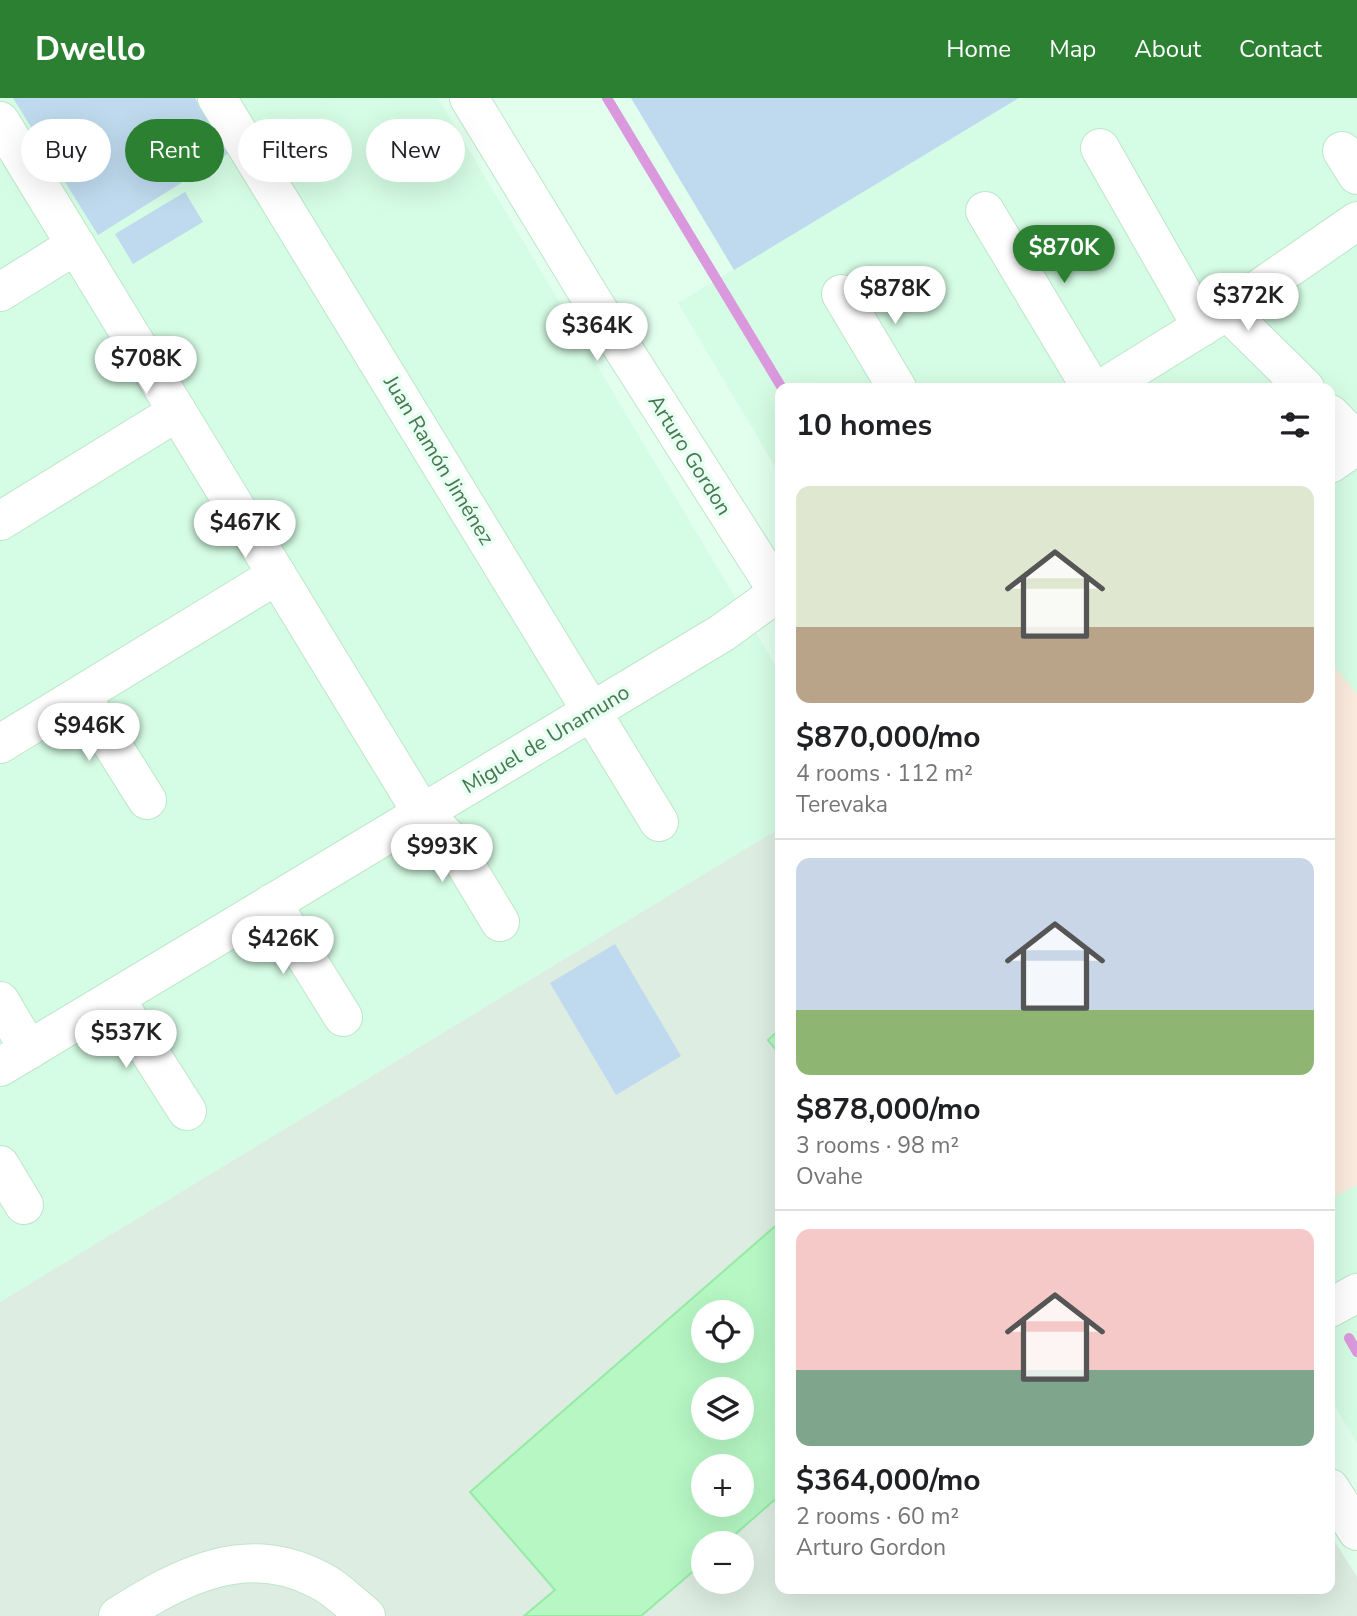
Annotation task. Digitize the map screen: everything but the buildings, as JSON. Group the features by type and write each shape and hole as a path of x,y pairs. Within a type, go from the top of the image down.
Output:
{"street":[{"name":"Juan Ramón Jiménez","path":"218,98 659,822"},
{"name":"Arturo Gordon","path":"470,98 600,311 775,585"},
{"path":"0,121 422,813 451,841 500,922"},
{"path":"1100,148 1215,319 1298,383"},
{"path":"985,211 1088,383"},
{"path":"1111,383 1215,319 1357,221"},
{"path":"0,292 76,245"},
{"path":"841,294 894,383"},
{"path":"0,521 177,411"},
{"path":"1335,419 1357,443 1335,460"},
{"path":"0,744 276,575"},
{"name":"Miguel de Unamuno","path":"15,1059 722,633 775,596"},
{"path":"81,695 146,800"},
{"path":"272,903 343,1017"},
{"path":"115,998 187,1111"},
{"path":"0,1001 15,1059"},
{"path":"0,1165 24,1205"},
{"path":"1335,1305 1357,1293"},
{"path":"1335,1496 1357,1531"},
{"path":"118,1616 186,1576 213,1567 240,1564 295,1570 321,1580 366,1616"}],"shaded area":[{"path":"0,98 438,98 450,119 366,119 366,182 465,182 465,143 775,665 775,831 0,1302"},
{"path":"13,98 195,98 208,119 125,119 125,182 183,182 98,235 65,182 111,182 111,119 26,119"},
{"path":"631,98 1019,98 734,270"},
{"path":"1019,98 1357,98 1357,1443 1335,1406 1335,383 775,383 775,467 678,303"},
{"path":"185,192 203,222 133,264 115,234"},
{"path":"1335,667 1357,694 1357,1185 1335,1196"},
{"path":"775,831 775,1594 1335,1594 1335,1542 1357,1577 1357,1616 0,1616 0,1302"},
{"path":"615,944 681,1056 616,1095 550,983"}],"waterway":[{"path":"607,98 779,383"},
{"path":"1349,1338 1357,1352"}]}
